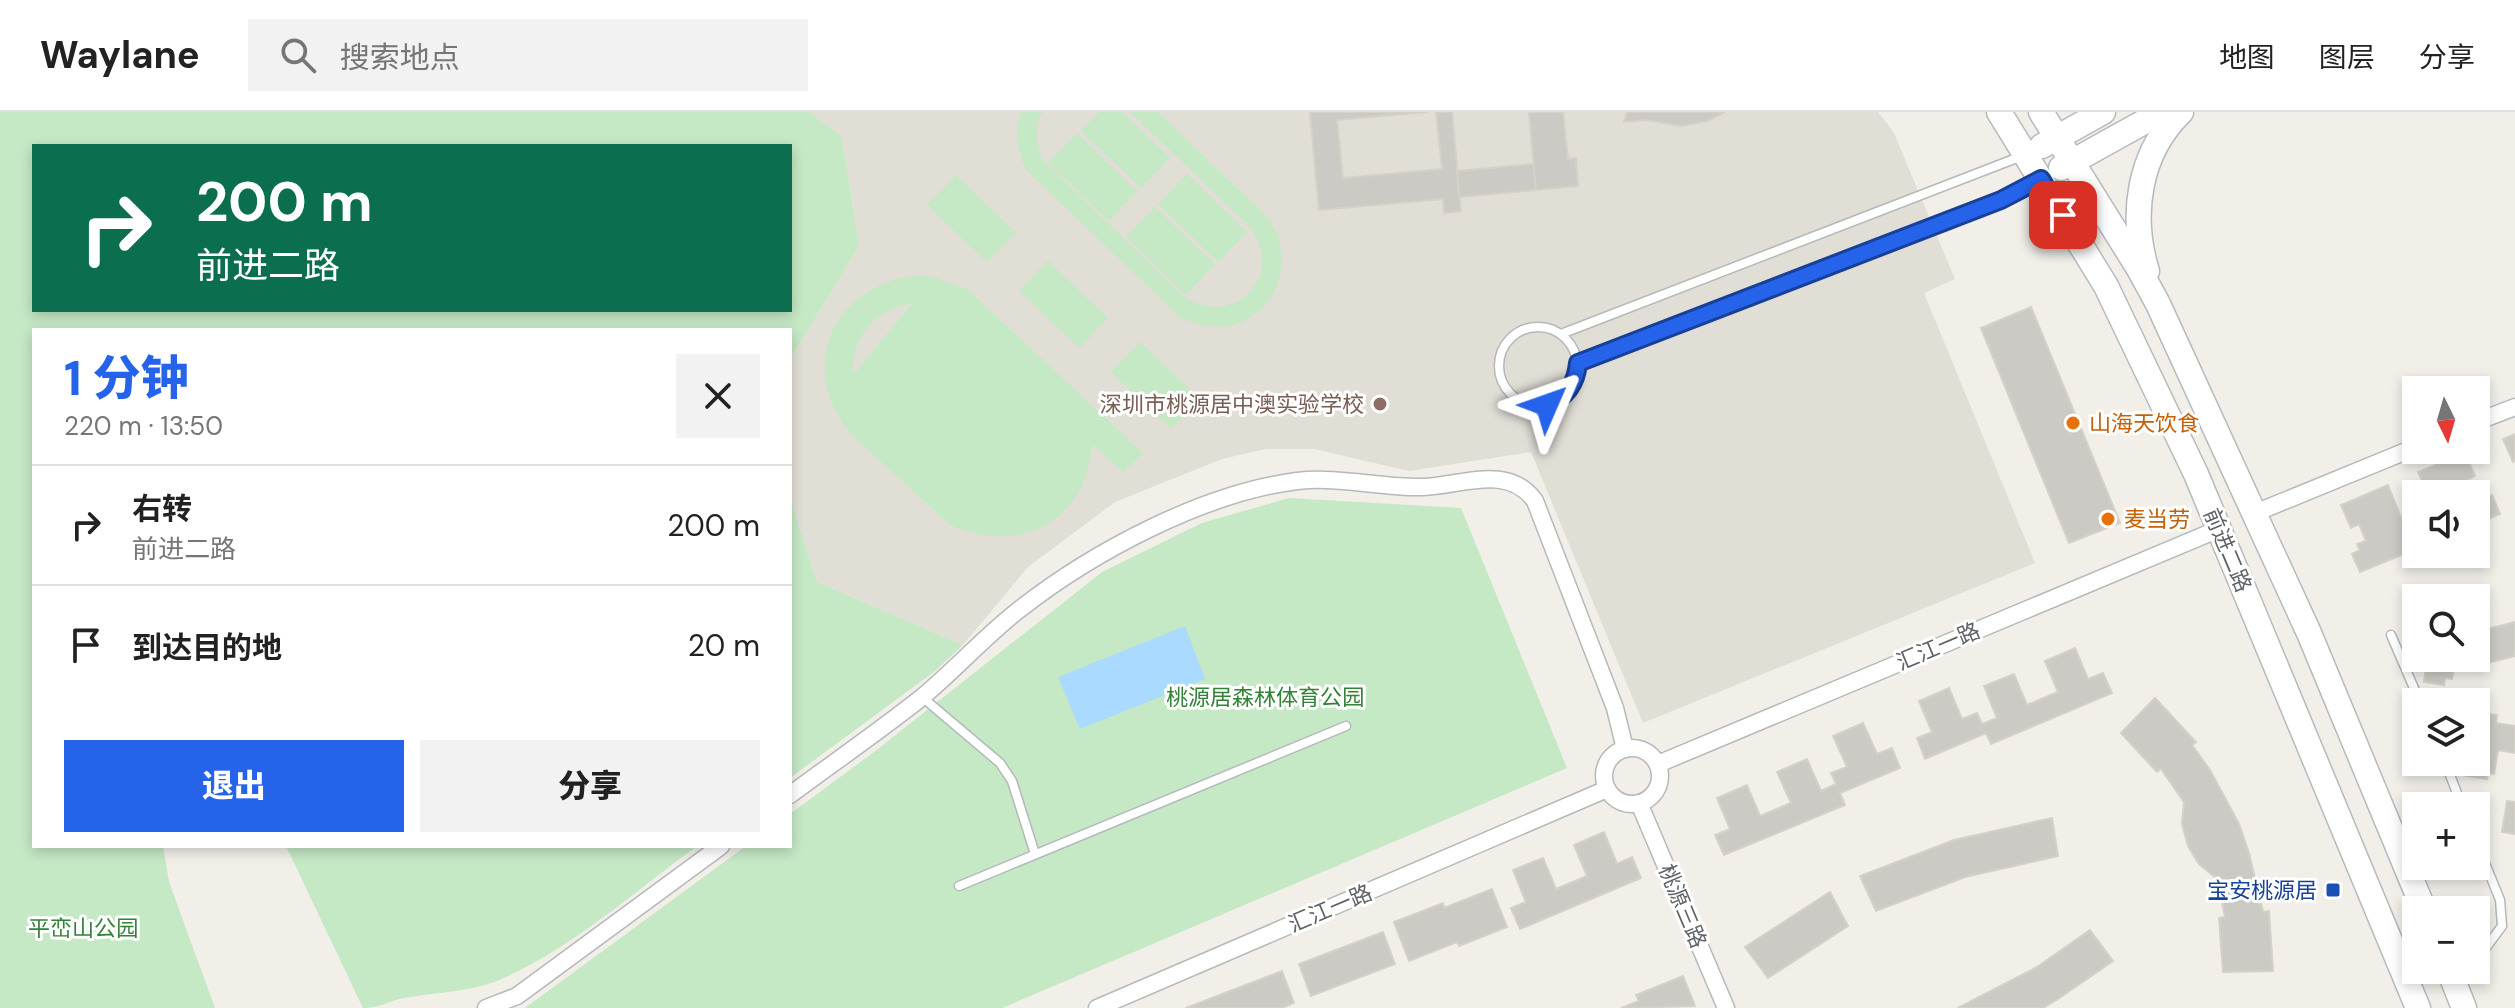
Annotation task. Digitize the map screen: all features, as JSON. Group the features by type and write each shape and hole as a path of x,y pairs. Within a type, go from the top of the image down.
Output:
{"main road":[{"name":"前进二路","path":"1999,112 2092,261 2124,322 2219,529 2418,1008"},
{"name":"前进二路","path":"2041,112 2158,304 2309,633 2418,896"},
{"path":"2026,155 2103,112"},
{"path":"2041,179 2162,112"},
{"path":"2158,304 2144,261 2138,227 2139,199 2145,170 2158,142 2181,112"}],"street":[{"path":"2490,417 2515,407"},
{"path":"2255,513 2402,453"},
{"path":"792,794 922,697 1018,610 1086,561 1170,520 1237,494 1298,481 1396,487 1446,486 1495,478 1526,489 1535,501 1615,708 1625,749"},
{"name":"汇江一路","path":"1658,764 2219,529"},
{"path":"1625,749 1647,752 1658,764 1658,788 1639,803 1621,802 1604,782 1606,765 1625,749"},
{"name":"汇江一路","path":"1097,1008 1607,789"},
{"name":"桃源三路","path":"1639,803 1726,1008"},
{"path":"486,1008 517,996 718,848"}],"lane":[{"path":"1561,334 2026,155"},
{"path":"1578,363 2001,200 2041,179"},
{"path":"1539,327 1561,334 1575,352 1578,363 1567,394 1547,405 1525,404 1515,398 1501,381 1499,359 1509,339 1528,328 1539,327"},
{"path":"2391,635 2414,688"},
{"path":"922,697 1000,763 1012,781 1035,854"},
{"path":"959,886 1346,726"},
{"path":"2490,875 2500,900 2502,926 2490,942"}],"shaded area":[{"name":"深圳市桃源居中澳实验学校","path":"809,112 1878,112 1894,133 1955,279 1924,293 2035,563 1643,723 1531,452 1409,471 1314,449 1266,449 1222,459 1115,502 1028,567 963,645 817,582 792,503 792,357 859,246 842,136"}],"green space":[{"name":"平峦山公园","path":"0,112 809,112 842,136 859,246 792,357 792,328 32,328 32,848 163,848 169,882 215,1008 0,1008"},
{"path":"1021,112 1042,112 1036,136 1043,160 1182,295 1201,305 1220,307 1236,302 1250,293 1259,279 1262,262 1259,244 1248,225 1130,112 1158,112 1272,224 1278,235 1282,259 1278,283 1266,304 1248,319 1229,325 1210,326 1181,318 1027,171 1018,142"},
{"path":"1099,112 1122,112 1170,158 1141,188 1081,131"},
{"path":"1077,133 1137,191 1109,221 1048,163"},
{"path":"1187,174 1247,232 1218,262 1158,204"},
{"path":"956,175 1016,233 987,262 927,205"},
{"path":"1155,207 1215,264 1186,295 1126,237"},
{"path":"1048,261 1108,318 1079,348 1019,291"},
{"path":"911,276 930,276 967,289 1143,453 1123,472 1092,444 1087,471 1078,494 1063,512 1044,526 1023,534 999,536 975,533 949,524 852,435 835,410 826,385 825,360 830,337 842,316 859,298 883,284","holes":["912,304 854,374 856,349 868,327 888,311"]},
{"path":"1140,342 1200,399 1171,429 1111,372"},
{"name":"桃源居森林体育公园","path":"1289,498 1461,508 1567,768 1002,1008 525,1008 743,848 792,848 792,813 874,752 1102,572 1202,523"},
{"path":"792,503 817,582 963,645 935,671 792,777"},
{"path":"287,848 694,848 580,934 506,977 469,989 404,998 363,1008"}],"water":[{"path":"1185,626 1205,679 1080,729 1058,677"}],"building":[{"path":"1310,112 1427,112 1337,120 1343,178 1442,169 1436,112 1452,112 1461,211 1444,213 1443,199 1319,210"},
{"path":"1529,112 1563,112 1568,159 1576,158 1578,186 1536,190"},
{"path":"1627,112 1725,112 1708,121 1681,126 1647,120 1624,122"},
{"path":"1533,164 1536,190 1459,197 1457,171"},
{"path":"2031,307 2120,523 2069,543 1981,328"},
{"path":"2515,434 2515,461 2513,462 2503,439"},
{"path":"2438,464 2470,464 2475,476 2467,480 2422,480 2418,472"},
{"path":"2388,485 2402,520 2402,555 2360,572 2352,554 2360,550 2357,544 2366,541 2359,524 2351,528 2341,505"},
{"path":"2492,495 2500,514 2490,518"},
{"path":"2515,622 2515,656 2490,662 2490,628"},
{"path":"2075,648 2088,679 2103,673 2112,693 1991,744 1986,733 1925,759 1917,738 1932,732 1919,701 1949,688 1962,719 1977,713 1982,724 1997,718 1984,686 2014,674 2027,705 2058,692 2045,661"},
{"path":"2425,672 2453,672 2452,679 2445,678 2444,685 2424,682"},
{"path":"2155,698 2196,742 2192,745 2210,770 2239,824 2263,912 2269,911 2273,971 2223,972 2219,918 2225,917 2221,897 2216,878 2199,864 2188,846 2182,824 2184,802 2161,769 2157,772 2121,733"},
{"path":"2490,714 2497,715 2496,723 2515,726 2515,753 2498,750 2494,774 2490,773"},
{"path":"1863,723 1877,754 1892,748 1900,768 1840,793 1845,805 1724,855 1715,835 1730,829 1717,798 1747,785 1760,816 1791,803 1777,772 1807,759 1821,791 1836,784 1831,773 1847,767 1833,736"},
{"path":"2507,801 2515,802 2515,834 2502,832"},
{"path":"2052,818 2058,856 1965,877 1876,911 1860,876 1954,840"},
{"path":"1604,832 1617,864 1632,857 1641,878 1520,929 1511,908 1526,902 1513,870 1543,858 1556,889 1587,876 1574,845"},
{"path":"1492,889 1507,927 1409,961 1394,922 1443,903 1444,908"},
{"path":"1830,892 1848,926 1768,978 1745,947"},
{"path":"2090,930 2113,961 2043,1008 1958,1008 2037,967"},
{"path":"1383,932 1395,964 1311,996 1299,964"},
{"path":"1282,971 1294,1003 1282,1008 1186,1008"},
{"path":"1683,976 1695,1006 1621,1008 1639,1001 1636,995"}],"place":[{"name":"深圳市桃源居中澳实验学校","path":"1380,404"},
{"name":"山海天饮食","path":"2073,423"},
{"name":"麦当劳","path":"2108,519"},
{"name":"宝安桃源居","path":"2333,890"}],"route":[{"path":"1547,405 1567,394 1577,374 1578,363 2001,200 2041,179 2063,215"}]}
